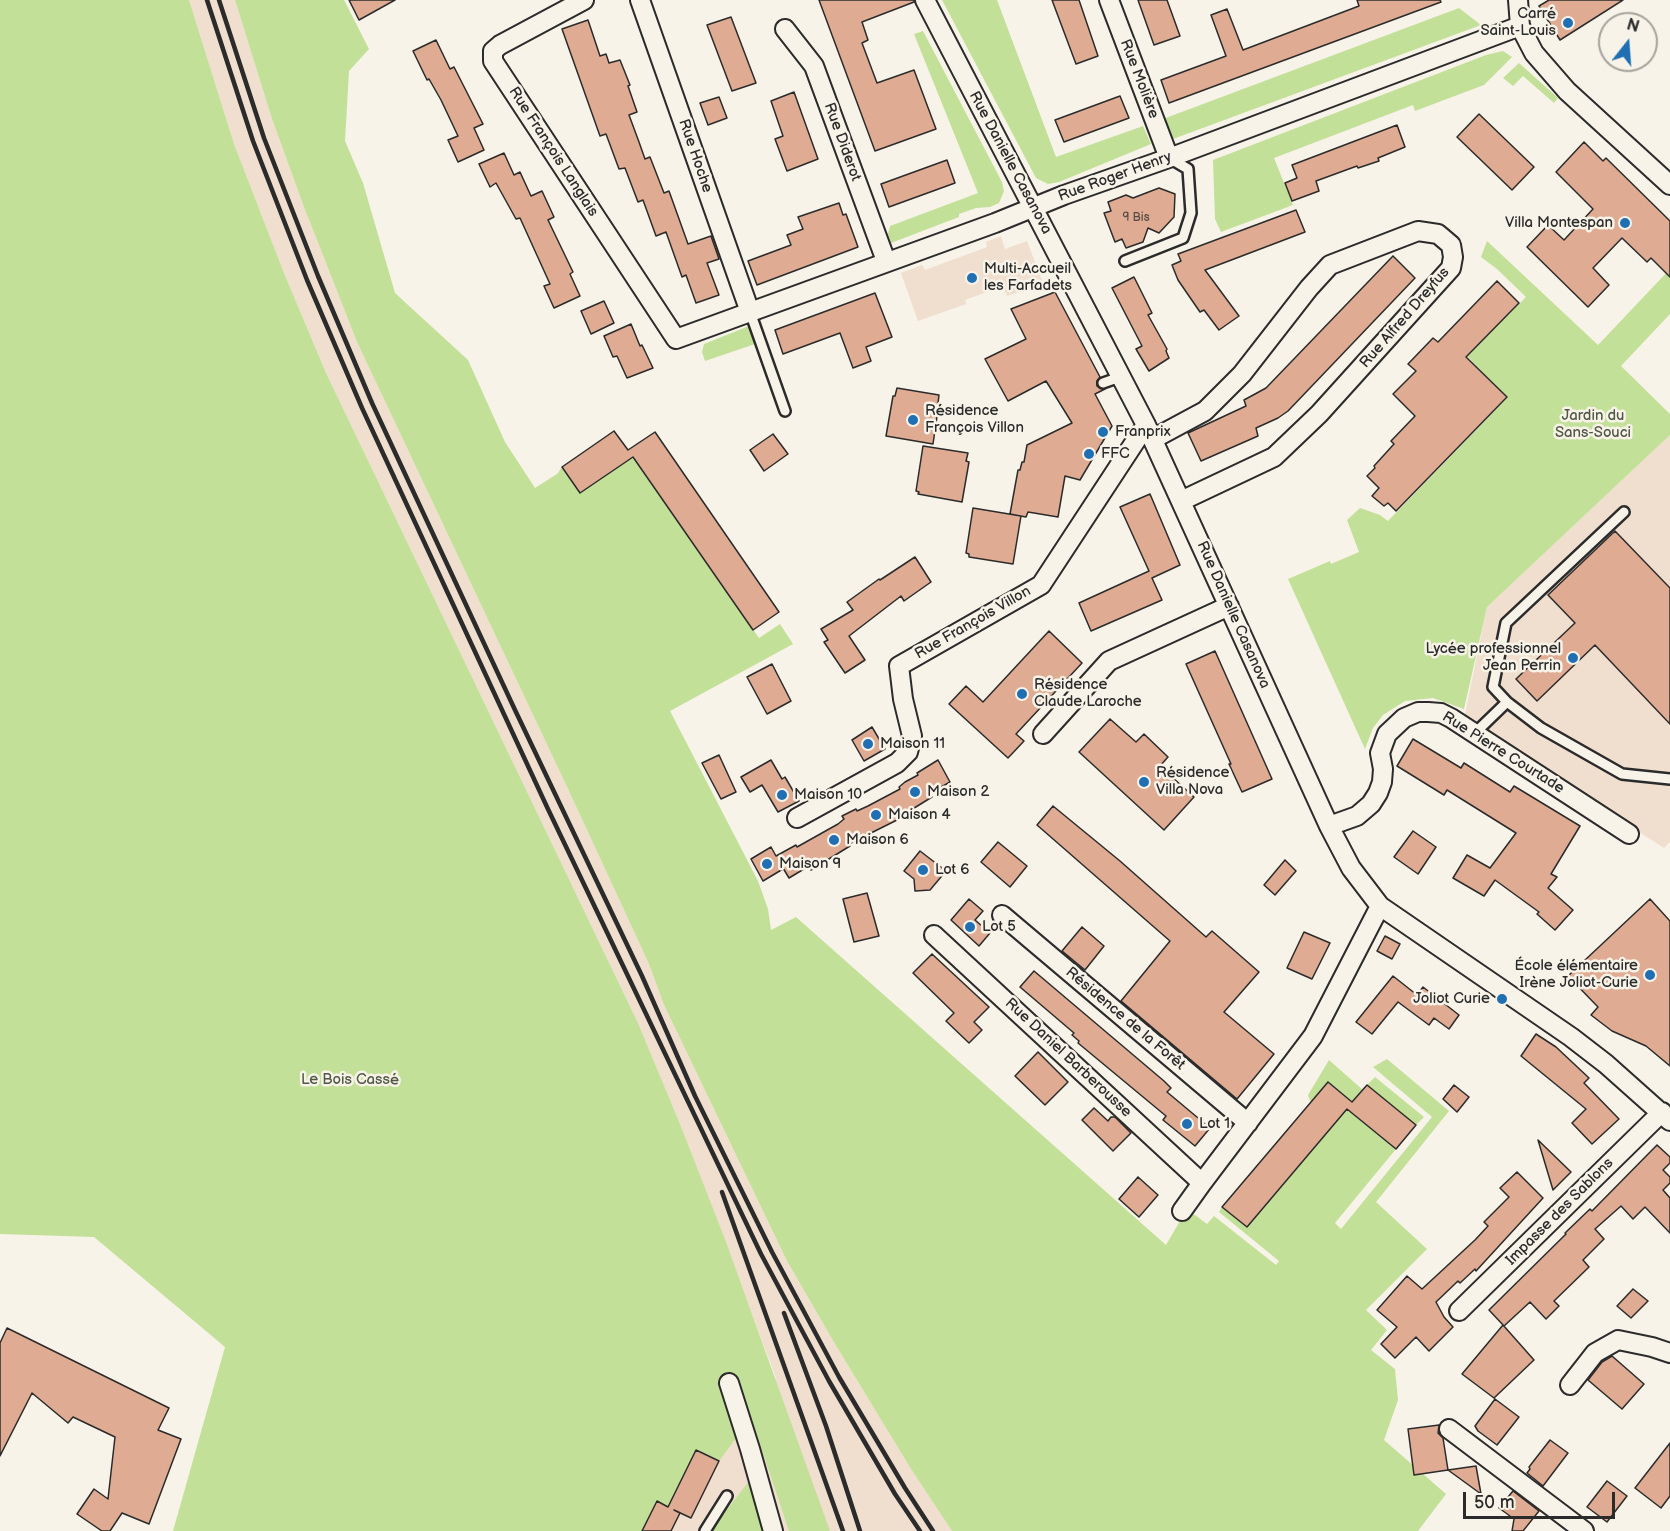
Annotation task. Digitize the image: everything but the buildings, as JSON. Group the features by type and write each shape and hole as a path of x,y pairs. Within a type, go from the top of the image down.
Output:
{"street":[{"name":"Rue François Langlais","path":"584,0 500,45 493,51 493,61 676,339"},
{"name":"Rue Hoche","path":"640,0 750,312"},
{"name":"Rue Danielle Casanova","path":"925,0 1033,207 1111,380 1149,432 1329,826 1351,868 1380,906 1571,1037 1606,1064 1666,1117"},
{"name":"Rue Molière","path":"1109,0 1169,158"},
{"path":"1518,0 1520,26 1534,53 1567,91 1670,185"},
{"name":"Rue Roger Henry","path":"676,339 995,223 1520,26"},
{"name":"Rue Diderot","path":"785,29 814,66 886,261"},
{"name":"Rue Alfred Dreyfus","path":"1149,432 1205,411 1242,374 1309,288 1330,266 1418,231 1437,234 1451,245 1453,257 1451,268 1319,414 1274,457 1181,501"},
{"name":"Rue François Villon","path":"797,818 897,763 908,752 912,736 904,706 899,666 1041,585 1149,432"},
{"path":"1043,734 1109,661 1229,606"},
{"name":"Rue Pierre Courtade","path":"1329,826 1360,814 1375,799 1382,782 1383,769 1380,753 1389,731 1400,720 1418,712 1436,712 1451,718 1475,733 1629,834"},
{"path":"1182,1211 1313,1036 1380,906"},
{"name":"Résidence de la Forêt","path":"1002,915 1248,1123"},
{"name":"Rue Daniel Barberousse","path":"934,935 1202,1183"},
{"name":"Impasse des Sablons","path":"1459,1311 1666,1117"},
{"path":"1570,1384 1595,1353 1618,1340 1670,1353"},
{"path":"729,1383 773,1531"},
{"path":"1449,1429 1584,1531"}],"lane":[{"path":"1125,261 1183,238 1191,213 1188,169 1169,158"},
{"path":"750,312 785,411"},
{"path":"1624,512 1506,623 1493,687 1507,702 1541,728 1622,774 1670,779"},
{"path":"1475,733 1507,702"},
{"path":"705,1531 728,1496"}],"shaded area":[{"path":"189,0 235,0 272,119 357,342 568,789 649,964 664,1005 787,1261 911,1469 952,1531 604,1531 704,1396 776,1378 680,1124 638,1023 326,373 234,144"},
{"name":"Multi-Accueil les Farfadets","path":"1001,236 1005,249 1027,241 1043,283 1007,296 1003,286 965,300 966,304 918,321 901,273 922,265 925,270 987,247 986,242"},
{"name":"Lycée professionnel Jean Perrin","path":"1670,435 1670,842 1664,848 1464,719 1487,607"}],"green space":[{"name":"Le Bois Cassé","path":"0,0 189,0 234,144 326,373 638,1023 726,1242 830,1531 789,1531 741,1387 721,1392 736,1438 719,1461 696,1450 668,1507 656,1501 642,1531 173,1531 225,1347 94,1237 0,1234"},
{"path":"235,0 344,0 369,49 349,71 345,141 363,183 395,293 468,360 505,442 535,488 557,474 562,467 580,493 633,457 759,638 780,624 793,644 670,711 758,881 768,909 771,930 796,917 1166,1245 1187,1209 1207,1224 1214,1216 1276,1265 1279,1261 1219,1212 1222,1207 1347,1109 1396,1149 1335,1223 1341,1229 1432,1117 1373,1067 1387,1059 1449,1111 1376,1202 1427,1249 1366,1310 1387,1330 1371,1350 1395,1369 1398,1400 1384,1440 1446,1494 1418,1531 952,1531 911,1469 787,1261 664,1005 649,964 568,789 357,342 272,119"},
{"path":"942,0 997,0 1056,157 1143,126 1151,144 1059,182 1048,184 1036,178"},
{"path":"1459,8 1481,25 1173,139 1163,119"},
{"path":"923,31 1002,182 1004,191 999,203 959,214 959,217 891,243 888,234 890,226 978,193 914,34"},
{"path":"1503,51 1512,57 1484,85 1415,111 1413,105 1274,158 1293,205 1221,232 1215,219 1213,160 1486,55"},
{"path":"1519,63 1558,98 1554,103 1523,76 1513,86 1503,78"},
{"name":"Jardin du Sans-Souci","path":"1487,241 1598,345 1670,269 1670,314 1621,366 1670,414 1670,435 1487,607 1464,709 1433,698 1405,701 1383,715 1373,728 1365,749 1288,579 1330,561 1331,564 1359,552 1347,520 1360,508 1380,515 1388,521 1507,398 1467,356 1526,297 1481,257"},
{"path":"749,326 755,344 705,361 702,352 704,344"},
{"path":"1329,1060 1363,1090 1352,1102 1328,1082 1311,1103 1308,1095"},
{"path":"1375,1077 1424,1117 1416,1125 1367,1085"},
{"path":"750,1480 767,1531 710,1531"}],"railway":[{"path":"207,0 253,141 307,280 362,408 547,807 761,1254 829,1381 895,1494 920,1531"},
{"path":"219,0 264,138 318,276 372,403 642,976 695,1096 772,1252 839,1377 933,1531"},
{"path":"722,1192 843,1531"},
{"path":"784,1313 826,1426 860,1531"}],"place":[{"name":"Carré Saint-Louis","path":"1568,23"},
{"name":"Villa Montespan","path":"1625,223"},
{"name":"Multi-Accueil les Farfadets","path":"972,278"},
{"name":"Résidence François Villon","path":"913,420"},
{"name":"Franprix","path":"1103,432"},
{"name":"FFC","path":"1089,454"},
{"name":"Lycée professionnel Jean Perrin","path":"1573,658"},
{"name":"Résidence Claude Laroche","path":"1022,694"},
{"name":"Maison 11","path":"868,744"},
{"name":"Résidence Villa Nova","path":"1144,782"},
{"name":"Maison 2","path":"915,792"},
{"name":"Maison 10","path":"782,795"},
{"name":"Maison 4","path":"876,815"},
{"name":"Maison 6","path":"834,840"},
{"name":"Maison 9","path":"767,864"},
{"name":"Lot 6","path":"923,870"},
{"name":"Lot 5","path":"970,927"},
{"name":"École élémentaire Irène Joliot-Curie","path":"1650,975"},
{"name":"Joliot Curie","path":"1502,999"},
{"name":"Lot 1","path":"1187,1124"}]}
